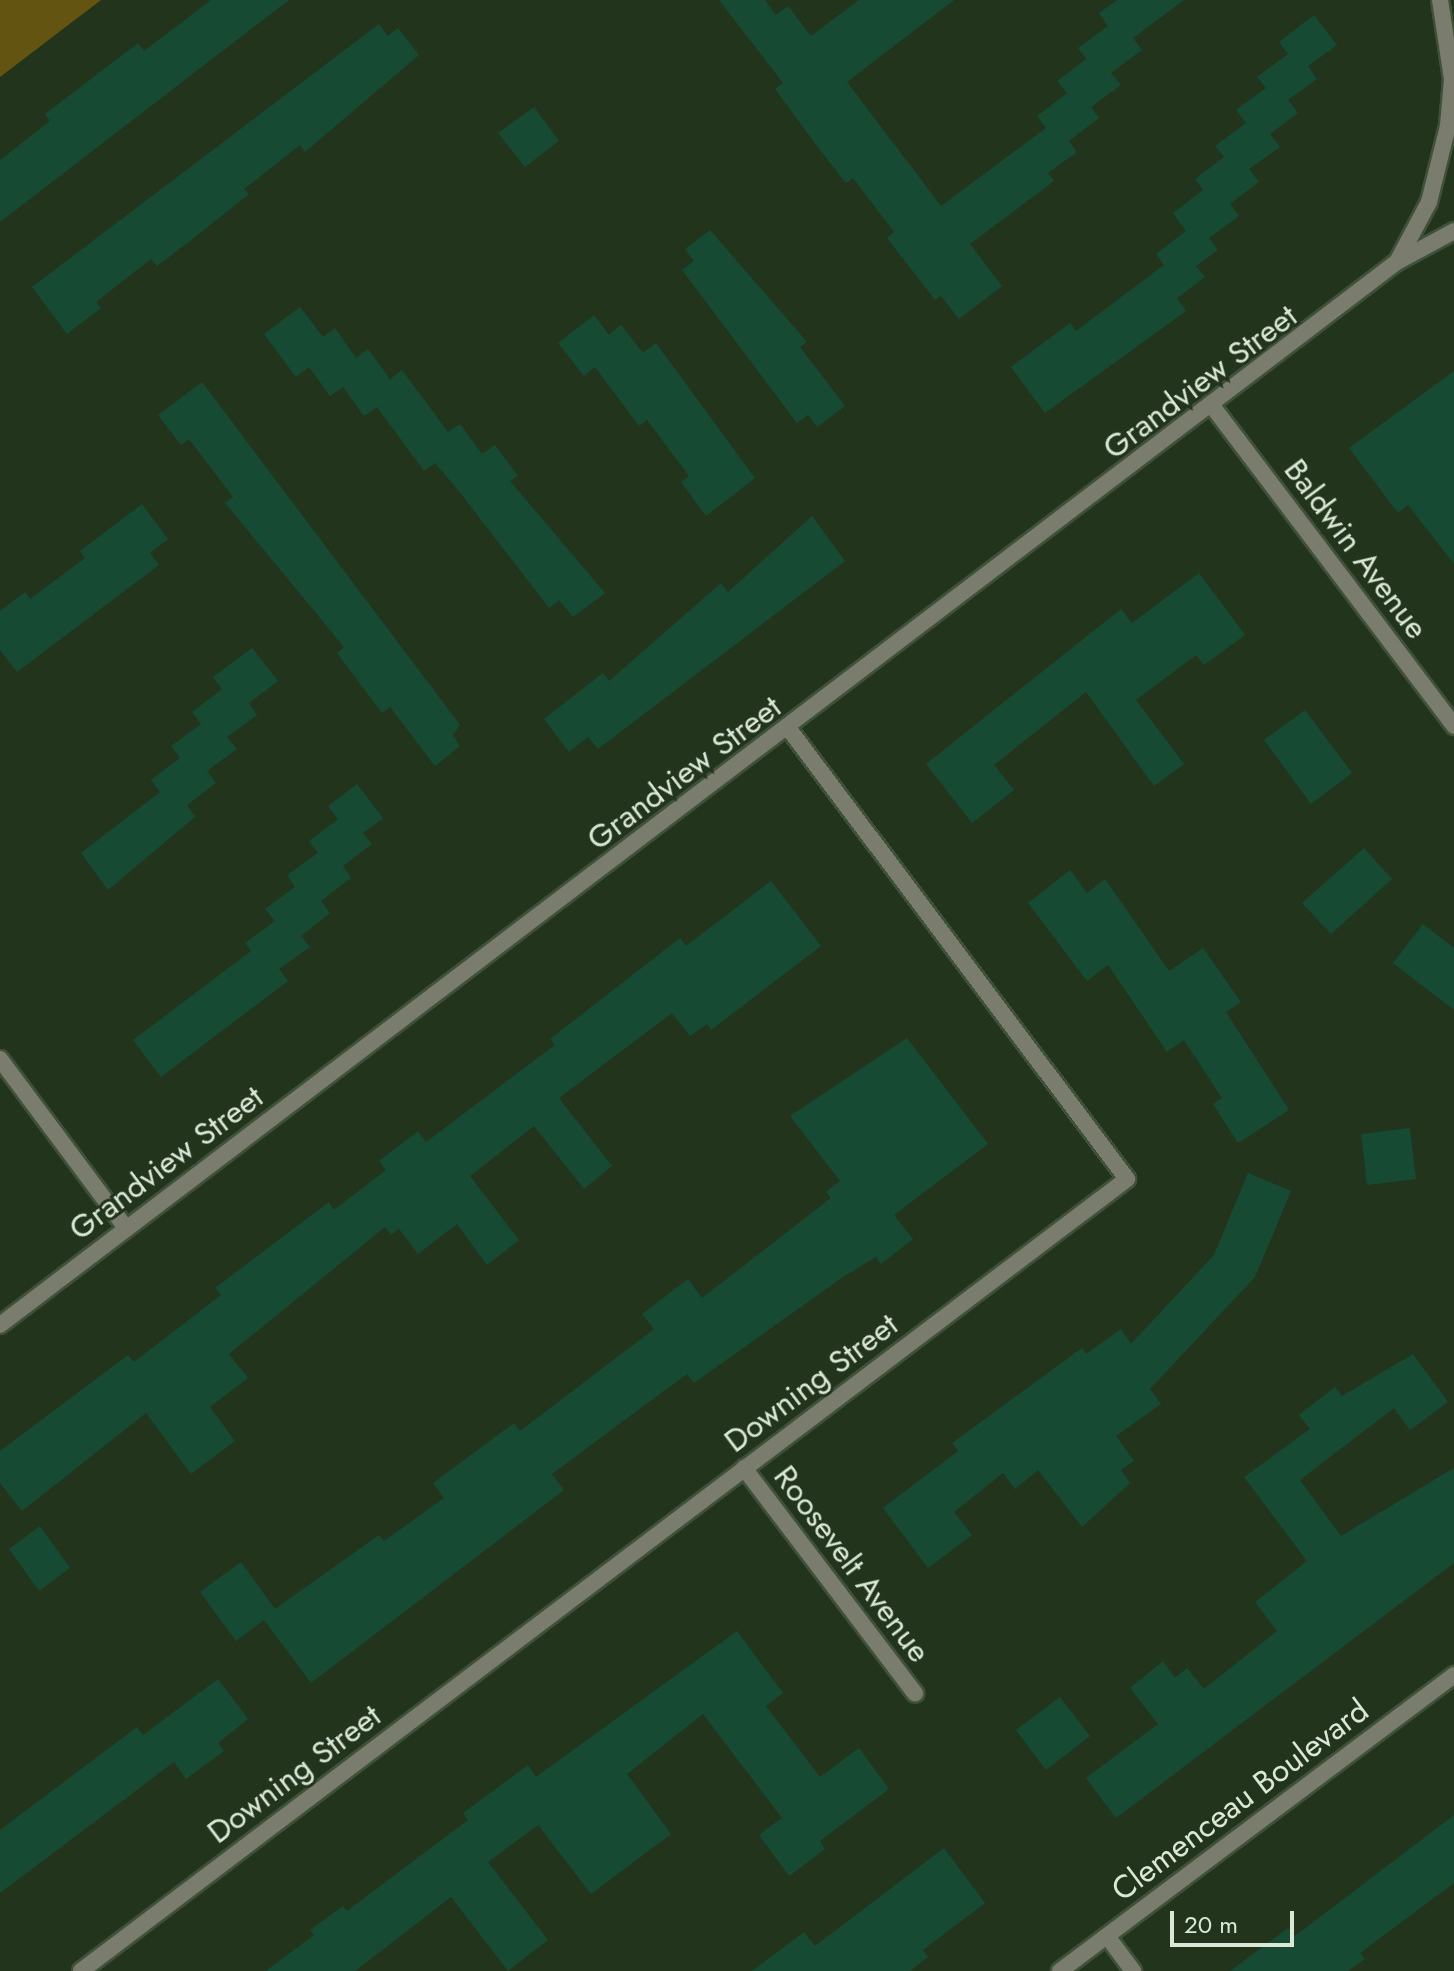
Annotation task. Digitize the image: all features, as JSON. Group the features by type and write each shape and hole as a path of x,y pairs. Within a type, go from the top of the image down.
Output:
{"street":[{"name":"Grandview Street","path":"1397,262 1429,202 1448,126 1452,79 1440,0"},
{"name":"Grandview Street","path":"0,1325 1213,407 1397,262 1454,231"},
{"name":"Baldwin Avenue","path":"1213,407 1454,726"},
{"name":"Downing Street","path":"81,1971 1127,1179 789,729"},
{"path":"0,1059 126,1228"},
{"name":"Roosevelt Avenue","path":"744,1468 915,1693"},
{"name":"Clemenceau Boulevard","path":"1060,1971 1454,1675"},
{"path":"1107,1936 1133,1971"}],"shaded area":[{"path":"0,0 101,0 0,77"}],"building":[{"path":"211,0 289,0 0,222 0,160 50,121 45,114 138,43 144,51"},
{"path":"719,0 765,0 776,15 788,6 811,36 859,0 954,0 847,82 941,206 1046,128 1037,116 1067,93 1057,81 1086,59 1078,48 1108,26 1099,13 1117,0 1184,0 1133,38 1142,50 1111,73 1121,85 1091,107 1099,118 1069,141 1077,152 1048,173 1054,181 970,244 1002,286 959,319 941,296 935,300 887,238 894,232 853,178 846,183 820,150 775,89 783,83"},
{"path":"1314,15 1337,45 1308,66 1317,79 1288,100 1298,113 1270,134 1280,147 1249,169 1259,182 1230,204 1239,216 1209,238 1218,250 1196,266 1205,277 1177,298 1186,311 1045,413 1011,367 1070,323 1076,331 1164,265 1156,254 1186,231 1173,213 1203,190 1195,179 1224,157 1215,146 1246,123 1236,110 1266,88 1257,77 1288,54 1279,42"},
{"path":"379,24 388,36 398,28 419,55 305,152 300,145 244,189 249,194 190,241 157,266 151,259 96,302 101,308 67,334 32,287"},
{"path":"534,107 559,141 525,167 498,133"},
{"path":"710,230 807,342 800,347 845,406 817,427 808,415 797,423 682,270 694,261 685,249"},
{"path":"300,307 323,337 335,328 356,358 368,349 390,379 402,370 448,432 460,424 482,454 495,445 518,476 510,481 605,593 573,617 559,600 549,608 435,463 424,471 377,407 364,416 343,387 330,396 309,367 296,377 264,334"},
{"path":"594,315 609,335 621,325 643,353 656,343 755,478 706,516 681,482 689,476 647,420 639,426 595,367 584,376 558,343"},
{"path":"1454,371 1454,564 1408,505 1398,513 1349,448"},
{"path":"202,382 460,725 453,735 460,746 435,766 390,707 382,713 337,653 344,647 225,503 233,497 189,439 181,445 158,415"},
{"path":"142,504 168,539 150,553 159,565 17,672 0,650 0,611 25,592 30,599 85,558 80,551"},
{"path":"812,516 845,561 598,749 588,737 569,752 544,719 603,673 609,681 721,583 728,592"},
{"path":"1199,573 1245,635 1204,665 1196,655 1136,700 1184,764 1154,786 1086,692 994,765 1014,790 972,823 926,764 1121,609 1132,623"},
{"path":"252,648 278,681 249,703 257,715 227,737 237,749 207,771 216,783 187,805 195,817 108,890 81,853 160,792 151,780 180,758 171,746 201,724 192,712 222,689 213,677"},
{"path":"1305,710 1352,773 1311,804 1264,740"},
{"path":"357,784 383,818 363,833 372,844 343,866 351,878 321,901 330,913 301,936 310,947 279,969 288,981 161,1077 133,1040 251,951 245,943 275,921 265,909 295,887 287,875 318,853 309,841 338,819 328,806"},
{"path":"1364,848 1392,879 1331,934 1302,903"},
{"path":"1070,870 1087,893 1105,879 1169,971 1203,948 1241,1002 1226,1012 1289,1110 1238,1143 1213,1104 1222,1098 1184,1040 1167,1052 1108,965 1087,981 1028,903"},
{"path":"771,881 821,946 711,1030 707,1024 690,1036 672,1013 559,1098 612,1166 584,1189 534,1126 470,1176 519,1240 487,1265 457,1224 418,1254 399,1229 391,1235 385,1227 229,1354 248,1378 210,1407 235,1441 191,1474 146,1413 22,1511 0,1483 0,1451 128,1355 134,1362 221,1295 215,1288 329,1202 334,1210 386,1170 379,1161 418,1131 426,1142 555,1045 550,1039 680,938 686,946"},
{"path":"1423,924 1454,948 1454,1010 1393,963"},
{"path":"907,1038 988,1144 894,1215 913,1239 881,1264 876,1257 843,1277 694,1383 687,1374 657,1396 552,1474 564,1490 311,1683 264,1620 236,1641 200,1592 241,1562 275,1609 379,1535 384,1541 444,1498 433,1483 514,1423 520,1431 654,1329 642,1314 688,1279 702,1298 831,1198 826,1192 840,1181 790,1116"},
{"path":"1410,1128 1416,1179 1367,1185 1361,1134"},
{"path":"1248,1173 1291,1191 1255,1277 1150,1389 1161,1404 1116,1436 1134,1461 1121,1470 1130,1483 1082,1527 1038,1470 1015,1489 1003,1473 954,1512 972,1535 928,1568 883,1508 958,1451 952,1443 1082,1348 1086,1354 1121,1329 1131,1344 1214,1255"},
{"path":"1413,1354 1448,1402 1410,1430 1394,1408 1300,1480 1341,1536 1454,1468 1454,1563 1116,1818 1086,1778 1158,1724 1130,1688 1163,1661 1175,1678 1187,1668 1204,1689 1277,1631 1255,1602 1307,1561 1244,1477 1310,1429 1299,1415 1335,1387 1342,1396"},
{"path":"40,1526 70,1568 39,1591 9,1549"},
{"path":"737,1631 783,1693 766,1706 820,1777 859,1748 889,1789 820,1841 825,1849 789,1876 759,1835 782,1818 703,1714 627,1774 671,1834 591,1894 538,1825 488,1862 548,1940 508,1971 451,1897 355,1971 266,1971 314,1935 310,1930 343,1906 347,1911 468,1820 463,1813 528,1765 536,1777"},
{"path":"218,1679 248,1719 218,1743 224,1751 186,1779 174,1762 0,1893 0,1830 137,1727 143,1735"},
{"path":"1060,1697 1090,1736 1046,1770 1016,1730"},
{"path":"1454,1815 1454,1883 1360,1953 1365,1959 1348,1971 1230,1971 1288,1928 1295,1936"},
{"path":"944,1848 985,1903 923,1950 928,1957 910,1971 752,1971 804,1932 815,1946"}]}
